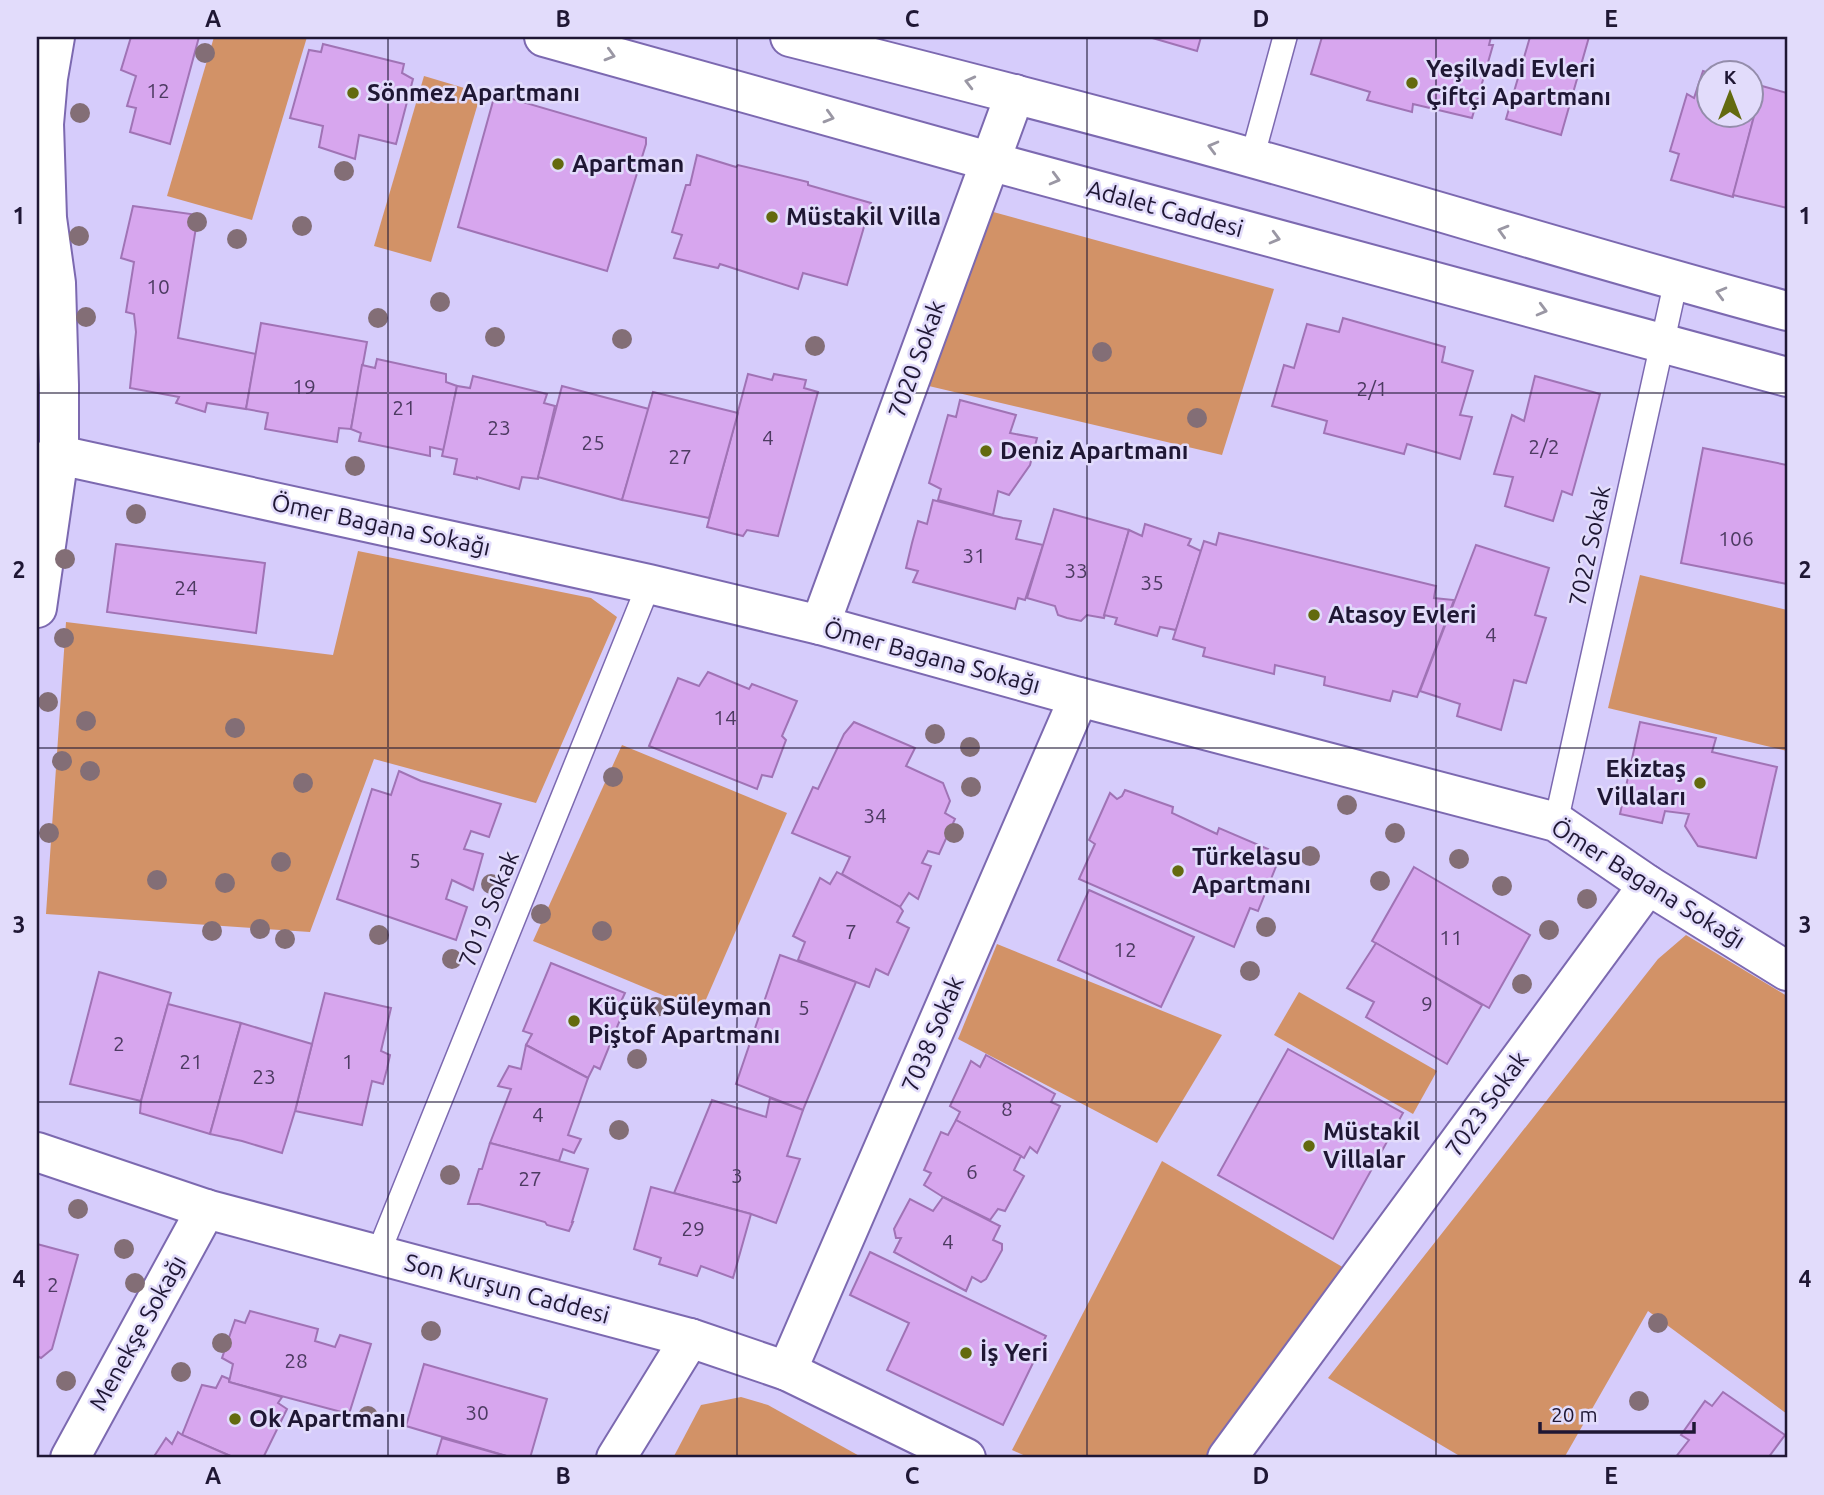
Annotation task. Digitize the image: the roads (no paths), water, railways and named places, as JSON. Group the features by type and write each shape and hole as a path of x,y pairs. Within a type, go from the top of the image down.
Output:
{"street":[{"path":"37,608 48,460 59,385 56,283 41,171 48,78 55,37"},
{"name":"Adalet Caddesi","path":"544,37 989,161 1787,377"},
{"path":"790,37 1015,93 1252,158 1787,311"},
{"name":"7020 Sokak","path":"820,625 1015,93"},
{"name":"Ömer Bagana Sokağı","path":"48,460 649,584 820,625 1079,698 1556,822 1648,885 1787,971"},
{"name":"7038 Sokak","path":"788,1371 1079,698"},
{"name":"7023 Sokak","path":"1227,1458 1648,885"},
{"name":"Son Kurşun Caddesi","path":"37,1152 206,1209 690,1338 788,1371 966,1458"},
{"name":"Menekşe Sokağı","path":"70,1458 206,1209"},
{"path":"616,1458 690,1338"}],"lane":[{"path":"1252,158 1285,37"},
{"name":"7022 Sokak","path":"1556,822 1676,281"},
{"name":"7019 Sokak","path":"378,1254 649,584"}],"place":[{"name":"Yeşilvadi Evleri Çiftçi Apartmanı","path":"1412,83"},
{"name":"Sönmez Apartmanı","path":"353,93"},
{"name":"Apartman","path":"558,164"},
{"name":"Müstakil Villa","path":"772,217"},
{"name":"Deniz Apartmanı","path":"986,451"},
{"name":"Atasoy Evleri","path":"1314,615"},
{"name":"Ekiztaş Villaları","path":"1700,783"},
{"name":"Türkelasu Apartmanı","path":"1178,871"},
{"name":"Küçük Süleyman Piştof Apartmanı","path":"574,1021"},
{"name":"Müstakil Villalar","path":"1309,1146"},
{"name":"İş Yeri","path":"966,1353"},
{"name":"Ok Apartmanı","path":"235,1419"}]}
